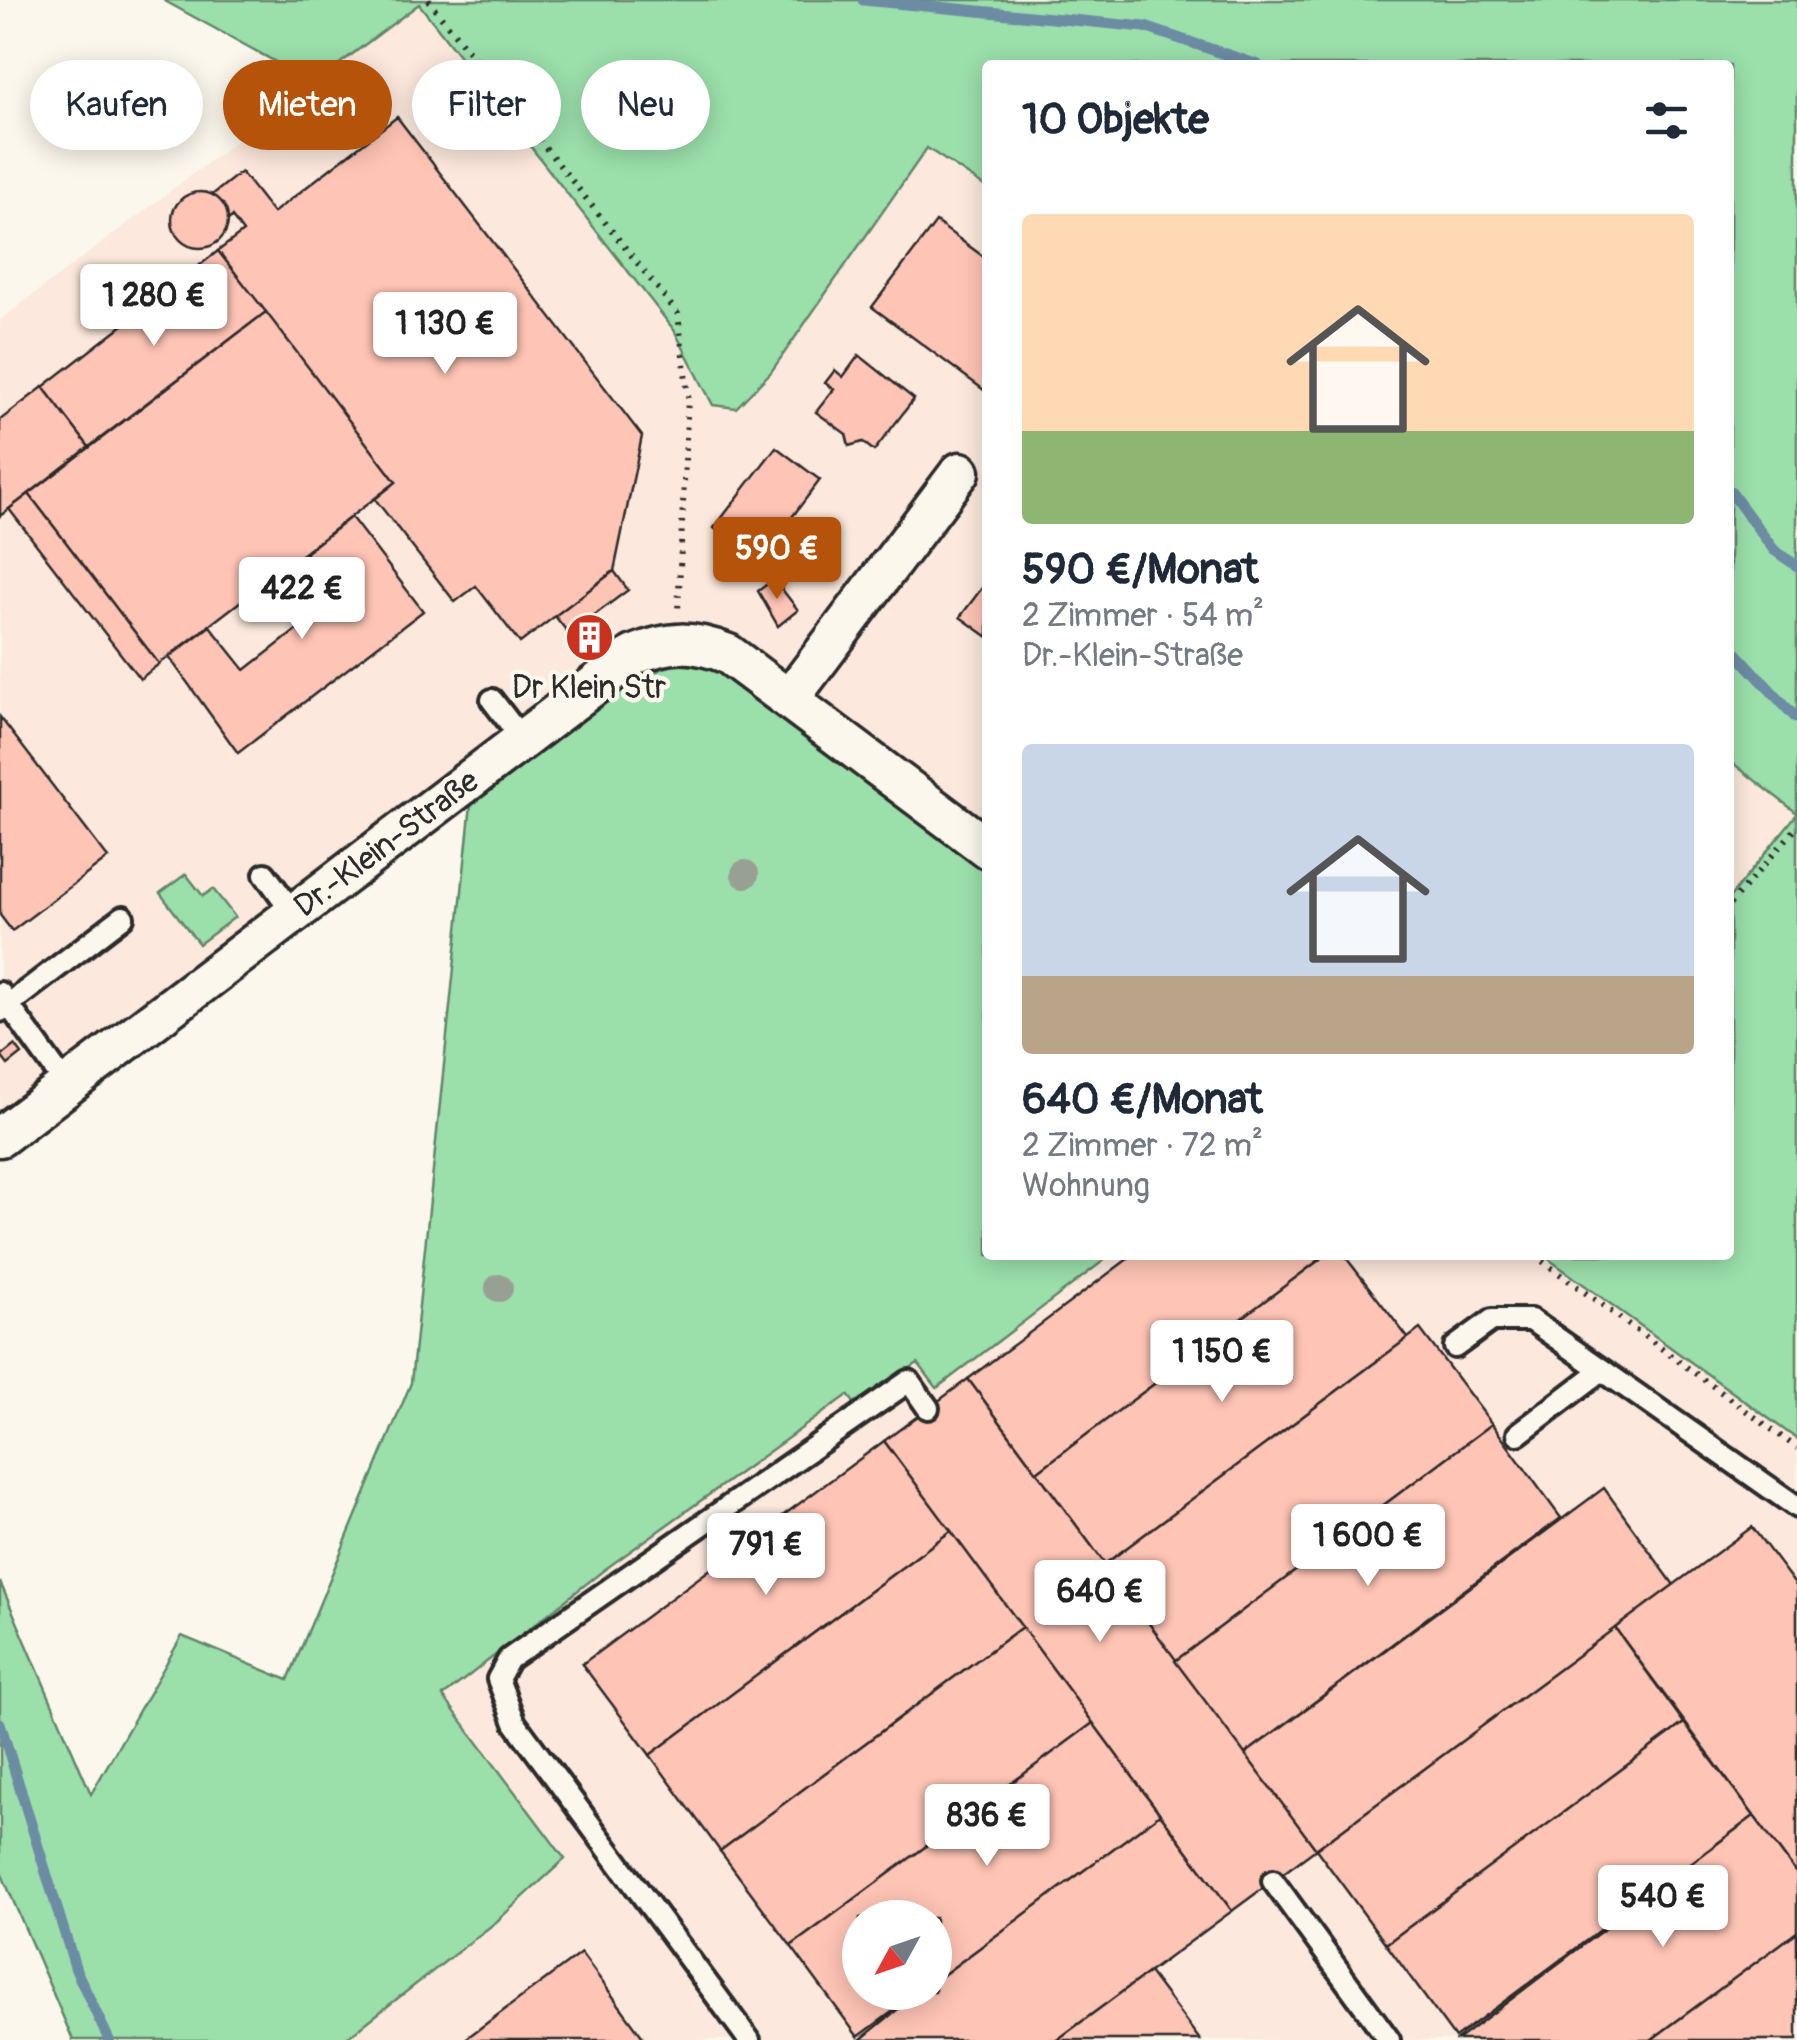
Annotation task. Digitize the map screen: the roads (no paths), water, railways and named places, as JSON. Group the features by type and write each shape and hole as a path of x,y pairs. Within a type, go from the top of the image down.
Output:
{"street":[{"path":"960,472 790,698 982,844"},
{"name":"Dr.-Klein-Straße","path":"0,1136 634,654 677,640 699,643 728,654 790,698"}],"lane":[{"path":"492,700 522,740"},
{"path":"264,874 294,914"},
{"path":"67,1086 3,1003 122,917"},
{"path":"1455,1347 1492,1320 1530,1320 1797,1507"},
{"path":"1518,1434 1602,1370"},
{"path":"749,2040 516,1723 498,1679 509,1658 909,1382 928,1408"},
{"path":"1273,1881 1389,2040"}],"waterway":[{"path":"863,0 1145,27 1243,60"},
{"path":"1734,496 1774,550 1797,566"},
{"path":"1734,650 1795,717"},
{"path":"0,1723 76,1970 109,2040"}],"place":[{"name":"Dr Klein Str","path":"589,637"}]}
